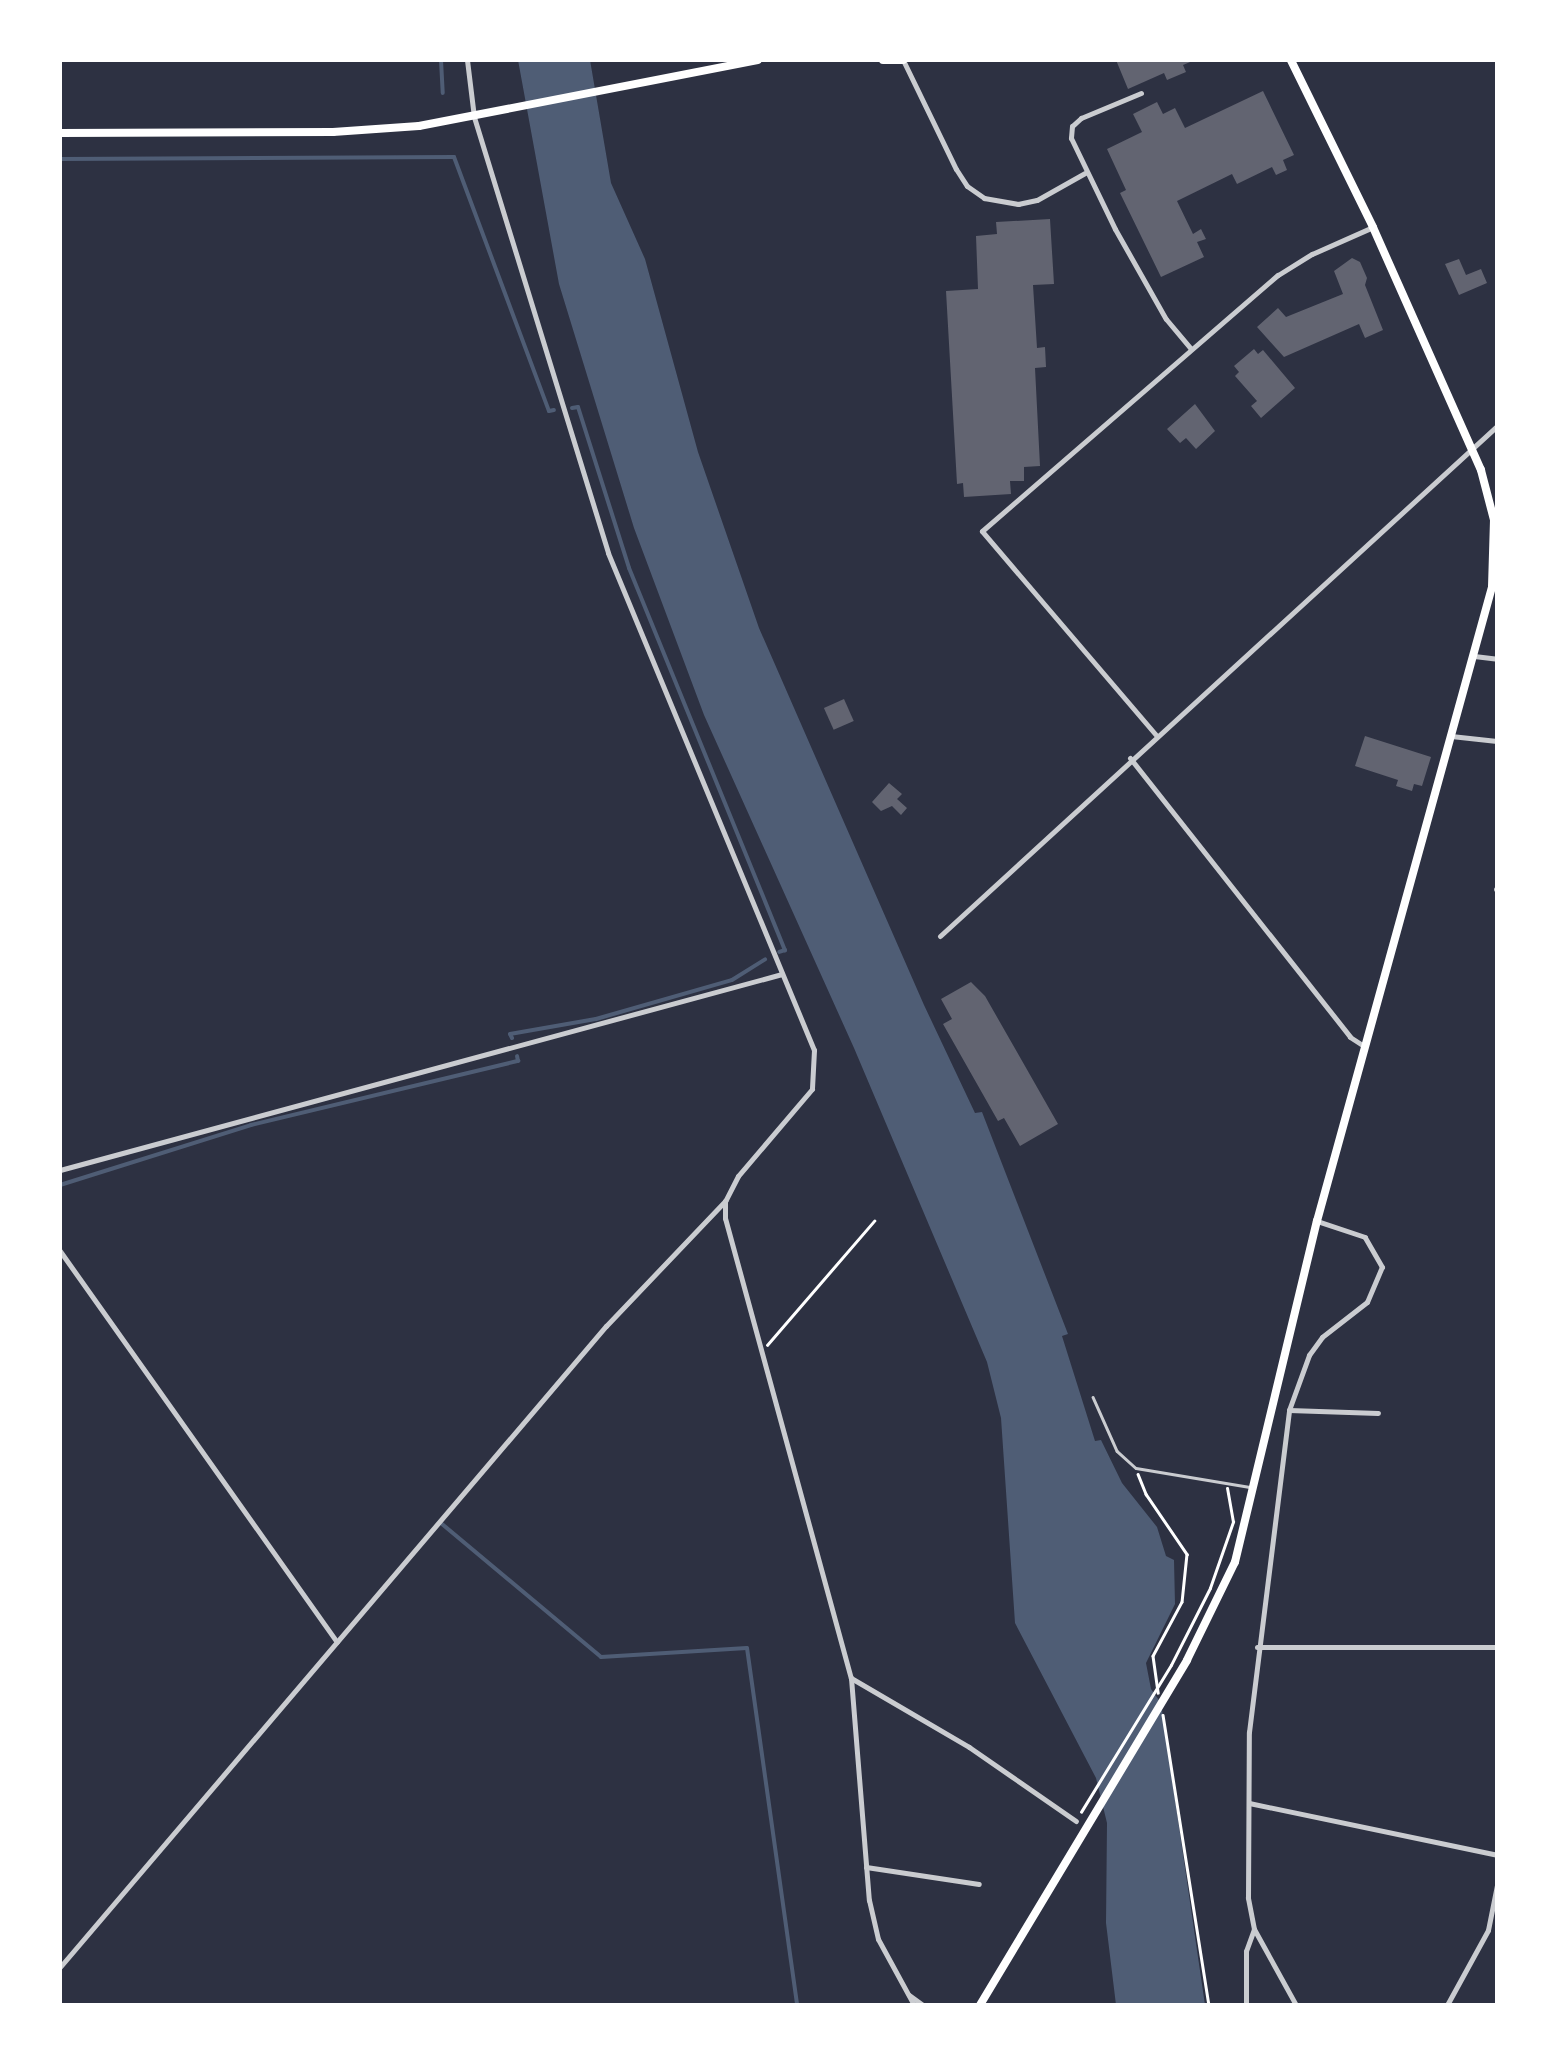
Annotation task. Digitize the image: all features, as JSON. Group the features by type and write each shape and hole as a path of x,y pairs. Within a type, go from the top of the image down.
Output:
{"main road":[{"path":"60,133 333,132 474,118 758,60"},
{"path":"883,60 903,60"},
{"path":"980,2005 1217,1606 1255,1488 1317,1221 1492,588 1496,546 1488,491 1373,227 1290,60"}],"street":[{"path":"60,1967 606,1326 726,1202 738,1176 812,1089 817,1070 814,1050 608,552 474,118 467,60"},
{"path":"903,60 956,170 967,186 984,198 1018,204 1037,200 1085,173"},
{"path":"1141,93 1072,126 1071,138 1085,173 1166,318 1190,348"},
{"path":"1156,736 982,531 1278,275 1312,254 1373,227"},
{"path":"940,936 1497,426"},
{"path":"1474,656 1497,659"},
{"path":"1451,736 1497,741"},
{"path":"1130,758 1350,1037 1367,1047"},
{"path":"60,1170 782,974"},
{"path":"726,1202 726,1218 851,1678 866,1866 878,1939 914,2005"},
{"path":"1296,2005 1254,1929 1248,1898 1249,1732 1257,1647 1289,1410 1309,1355 1322,1337 1367,1302 1382,1267 1377,1251 1365,1236 1317,1221"},
{"path":"60,1251 337,1642"},
{"path":"1289,1410 1378,1413"},
{"path":"1257,1647 1497,1647"},
{"path":"851,1678 969,1747 1076,1821"},
{"path":"1249,1803 1497,1855"},
{"path":"866,1866 979,1884"},
{"path":"1447,2005 1488,1930 1497,1885"},
{"path":"1246,2005 1246,1952 1254,1929"},
{"path":"1488,1930 1497,1933"},
{"path":"905,1992 923,2005"}],"lane":[{"path":"1093,1397 1117,1452 1136,1468 1255,1488"}],"path":[{"path":"763,1348 874,1222"},
{"path":"1136,1468 1146,1494 1187,1554 1182,1602 1153,1656 1152,1670 1174,1775 1209,2005"},
{"path":"1076,1821 1171,1665 1210,1588 1229,1534 1233,1509 1227,1483"}],"water":[{"path":"518,60 590,60 611,183 645,259 698,452 759,628 924,1005 975,1113 982,1112 1068,1334 1062,1336 1095,1441 1101,1440 1122,1483 1157,1527 1166,1556 1174,1560 1175,1604 1146,1663 1151,1689 1161,1703 1205,2005 1116,2005 1106,1923 1107,1823 1096,1778 1015,1623 1001,1418 987,1362 854,1048 704,715 634,528 559,284"}],"building":[{"path":"1116,60 1195,60 1183,65 1186,72 1167,80 1164,73 1128,89"},
{"path":"1263,91 1294,155 1283,160 1287,170 1276,175 1272,167 1237,184 1232,174 1177,201 1193,234 1201,229 1206,239 1197,242 1204,257 1161,277 1120,193 1126,190 1107,149 1142,132 1133,114 1157,102 1163,114 1175,108 1185,128"},
{"path":"1050,219 1054,284 1033,285 1037,348 1045,347 1046,367 1035,368 1040,466 1024,467 1024,481 1010,481 1011,494 964,497 963,483 957,484 946,291 978,289 976,236 997,234 996,222"},
{"path":"1352,258 1360,262 1367,278 1365,285 1383,330 1365,338 1359,324 1284,357 1257,327 1278,308 1286,317 1343,294 1334,271"},
{"path":"1459,259 1466,275 1481,269 1487,283 1459,295 1445,264"},
{"path":"1254,349 1258,354 1263,350 1295,388 1261,418 1251,406 1257,401 1235,376 1239,372 1234,366"},
{"path":"1195,404 1215,431 1196,449 1186,438 1180,443 1167,429"},
{"path":"844,699 854,721 834,730 824,708"},
{"path":"1365,736 1431,757 1422,786 1414,784 1412,791 1396,786 1398,780 1355,766"},
{"path":"889,783 902,794 897,799 907,808 901,815 892,806 881,811 872,802"},
{"path":"971,982 985,996 1058,1124 1020,1146 1004,1118 998,1121 943,1024 952,1019 941,999"}],"waterway":[{"path":"441,60 443,93"},
{"path":"454,157 549,411 554,410"},
{"path":"60,159 454,157"},
{"path":"572,408 578,407 629,568 785,950 779,952"},
{"path":"512,1038 510,1034 596,1019 732,980 765,959"},
{"path":"60,1185 251,1125 518,1061 517,1056"},
{"path":"442,1524 601,1657 747,1648 797,2005"}]}
